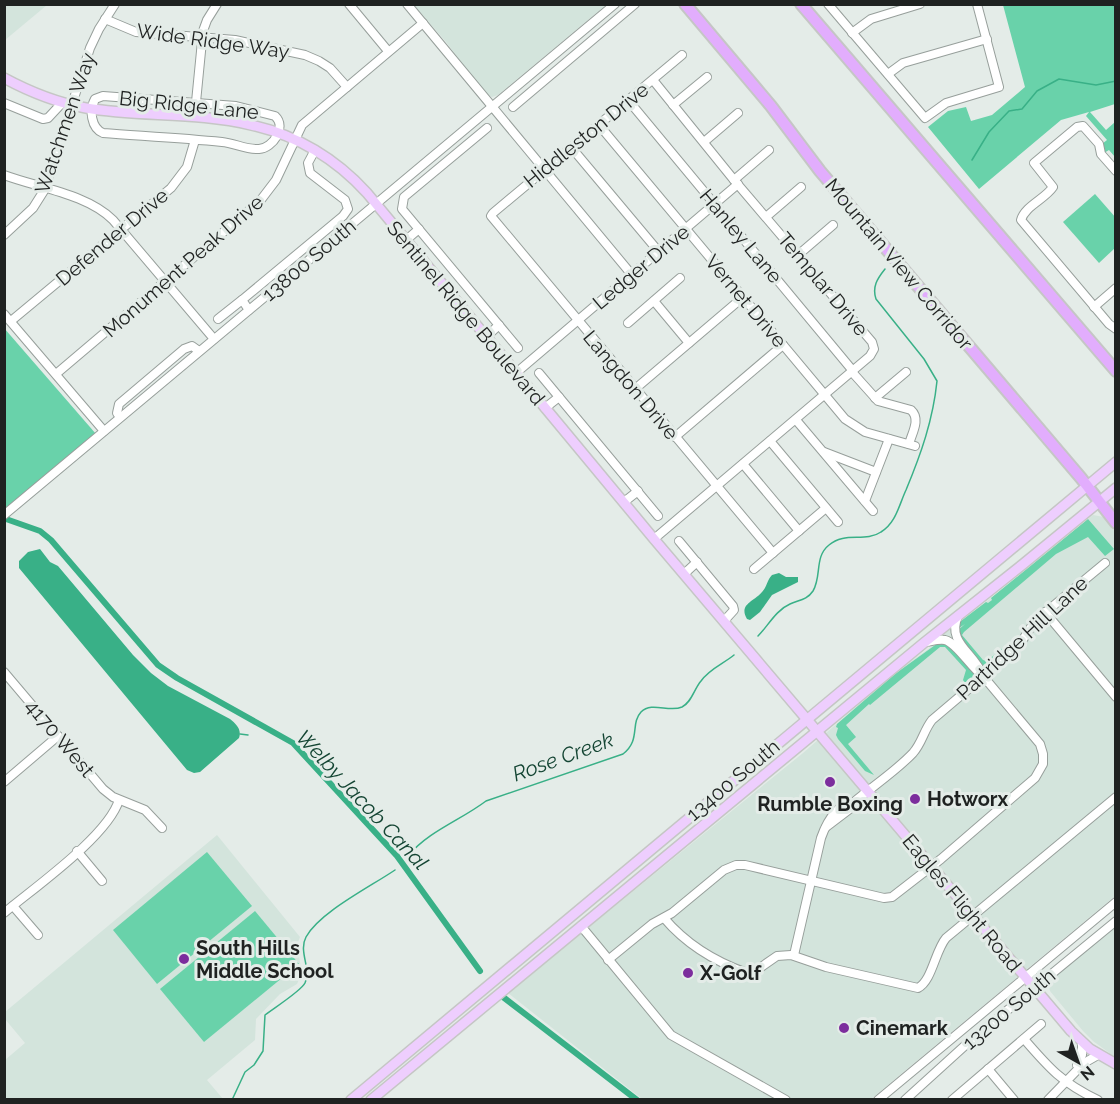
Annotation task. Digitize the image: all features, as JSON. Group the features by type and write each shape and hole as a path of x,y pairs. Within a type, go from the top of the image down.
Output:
{"highway":[{"name":"Mountain View Corridor","path":"685,4 771,106 856,214 1116,523"},
{"path":"801,4 1116,371"}],"main road":[{"name":"Sentinel Ridge Boulevard","path":"4,78 33,92 73,106 222,120 256,126 294,139 315,150 352,178 817,732"},
{"name":"13400 South","path":"351,1100 1116,462"},
{"name":"13400 South","path":"371,1100 925,642 1116,488"},
{"name":"Eagles Flight Road","path":"817,732 1082,1042 1098,1055 1116,1064"}],"street":[{"name":"Watchmen Way","path":"4,235 33,208 45,189 90,48 115,4"},
{"path":"196,102 202,37 207,20 217,4"},
{"path":"349,4 388,51"},
{"path":"408,4 543,170 632,274"},
{"name":"13800 South","path":"4,515 615,4"},
{"path":"828,4 925,117 946,103 999,87 977,4"},
{"path":"852,33 871,18 920,4"},
{"path":"513,107 630,6"},
{"name":"Wide Ridge Way","path":"105,19 136,32 202,37 267,46 312,58 330,68 347,87"},
{"name":"Monument Peak Drive","path":"56,374 265,196 276,180 294,139 305,122 423,23"},
{"path":"888,74 903,63 987,39"},
{"name":"Hiddleston Drive","path":"491,216 682,55"},
{"path":"673,105 707,77"},
{"path":"527,78 536,88"},
{"name":"Templar Drive","path":"653,80 873,344 874,351 870,357 654,539"},
{"name":"Big Ridge Lane","path":"92,109 95,99 103,96 236,106 273,115 280,122 279,133"},
{"name":"Hanley Lane","path":"628,100 875,398 885,404 911,410 914,413 916,420 912,445"},
{"path":"4,103 43,119 48,118 62,103"},
{"path":"92,109 95,127 100,132 231,143 258,149 266,147 279,133"},
{"path":"704,142 738,113"},
{"name":"Vernet Drive","path":"598,125 845,419 865,432 912,445"},
{"path":"1116,171 1101,154 1099,144 1083,126 1077,127 1034,163 1053,187 1023,214 1021,220 1094,307 1116,329"},
{"path":"488,128 404,197 402,209 518,348"},
{"path":"456,137 465,147"},
{"name":"Defender Drive","path":"11,321 181,177 190,162 195,140"},
{"path":"571,147 659,252"},
{"path":"218,320 344,216 348,209 345,200 310,173 308,163 315,150"},
{"name":"Ledger Drive","path":"516,373 715,205 769,150"},
{"path":"415,171 424,181"},
{"path":"4,175 95,206 109,216 214,339"},
{"path":"766,217 801,188"},
{"name":"Langdon Drive","path":"491,216 773,553"},
{"path":"798,255 833,225"},
{"path":"405,241 419,229"},
{"path":"628,323 680,278"},
{"path":"1094,307 1116,288"},
{"path":"635,389 742,297"},
{"path":"242,300 249,310"},
{"path":"654,301 689,343"},
{"path":"4,314 104,431"},
{"path":"486,337 499,325"},
{"path":"675,437 783,345"},
{"path":"120,417 117,413 119,404 184,348 192,346 199,351"},
{"path":"875,398 906,372"},
{"path":"538,373 658,516"},
{"path":"545,408 559,397"},
{"path":"796,420 873,511"},
{"path":"865,501 889,439"},
{"path":"770,441 838,522"},
{"path":"823,452 876,472"},
{"path":"743,464 800,531"},
{"path":"624,502 638,491"},
{"path":"754,569 826,508"},
{"path":"679,541 733,606 734,610 724,621"},
{"path":"684,574 697,562"},
{"name":"Partridge Hill Lane","path":"811,880 821,838 826,827 913,753 932,720 1018,646 1033,623 1045,612 1105,563"},
{"path":"1045,612 1116,697"},
{"path":"960,614 954,626 954,633 980,667 983,676"},
{"path":"608,960 724,870 736,865 745,865 890,897 896,895 1035,778 1042,765 1043,754 1038,741 983,676 975,671 950,642 940,640 925,642"},
{"name":"4170 West","path":"4,672 103,789 118,800 145,810 162,828"},
{"path":"4,782 58,736"},
{"path":"664,918 680,935 696,947 747,973 754,972 777,956 794,955 826,967 918,988 926,982 943,941 1116,797"},
{"path":"4,913 104,825 117,806 118,800"},
{"path":"77,851 102,881"},
{"path":"794,955 811,880"},
{"name":"13200 South","path":"878,1100 1116,902"},
{"path":"13,906 38,935"},
{"name":"13200 South","path":"905,1100 1034,987 1116,921"},
{"path":"580,926 671,1035 786,1100"},
{"path":"952,1100 1041,1024"},
{"path":"1024,1039 1065,1083 1098,1100"},
{"path":"1074,1072 1082,1054 1082,1042"},
{"path":"1050,1099 1074,1072 1086,1061 1098,1055"},
{"path":"988,1069 1014,1100"}],"shaded area":[{"path":"5,4 47,4 47,5 5,40"},
{"path":"414,5 606,5 498,95 492,97 487,95"},
{"path":"1003,5 1115,5 1115,104 1090,112 1106,130 1115,122 1115,157 1109,150 1104,153 1102,144 1107,140 1086,116 1089,112 1061,120 979,189 928,127 948,111 966,107 971,121 992,115 1025,87"},
{"path":"1095,194 1116,218 1115,248 1099,263 1063,222"},
{"path":"4,328 96,434 4,511"},
{"path":"1093,515 1104,517 1115,532 1115,896 871,1099 642,1099 508,993 803,753 895,673 935,644 941,636 1016,579"},
{"path":"1088,519 1114,549 1105,556 1088,537 1056,554 964,632 962,635 983,660 987,661 1004,647 1008,649 989,667 984,667 957,634 957,631 965,624 956,630 957,624 992,600 991,598"},
{"path":"40,549 50,562 58,566 151,673 168,686 230,719 238,727 239,738 200,772 194,773 187,770 19,568 19,561 28,552"},
{"path":"779,573 786,577 798,577 798,582 772,595 760,612 750,620 747,619 745,610 748,603 764,590 772,575"},
{"path":"938,643 950,644 974,673 974,680 954,695 966,685 963,680 966,670 945,647 940,647 869,704 846,725 856,737 848,744 874,775 865,771 838,739 837,724 895,674"},
{"name":"South Hills Middle School","path":"217,835 300,937 297,945 302,973 297,984 280,994 256,1019 255,1040 207,1080 223,1099 5,1100 5,1060 25,1043 5,1019 5,1012"},
{"path":"207,852 252,906 157,984 113,930"},
{"path":"255,911 299,964 204,1042 160,989"},
{"path":"1115,926 1115,1057 1083,1031 1050,991 1048,985 1051,979"}],"waterway":[{"name":"Rose Creek","path":"972,160 989,132 1009,111 1022,109 1037,91 1059,79 1096,85 1116,81"},
{"name":"Rose Creek","path":"758,636 780,610 811,594 816,585 821,555 829,545 842,539 875,535 890,524 899,508 921,450 933,409 937,381 924,359 876,299 876,283 885,269"},
{"name":"Welby Jacob Canal","path":"6,519 40,531 51,540 158,665 293,743 397,856 480,971"},
{"name":"Rose Creek","path":"409,855 426,839 486,801 623,754 632,743 636,722 641,712 650,707 672,709 682,707 688,702 704,677 734,655"},
{"path":"240,734 248,735"},
{"name":"Rose Creek","path":"232,1100 245,1072 254,1065 263,1051 265,1015 293,995 305,983 307,972 303,949 306,937 322,918 346,900 395,870"},
{"name":"Welby Jacob Canal","path":"503,997 637,1100"}],"place":[{"name":"Rumble Boxing","path":"830,782"},
{"name":"Hotworx","path":"915,799"},
{"name":"South Hills Middle School","path":"184,959"},
{"name":"X-Golf","path":"688,973"},
{"name":"Cinemark","path":"844,1028"}]}
